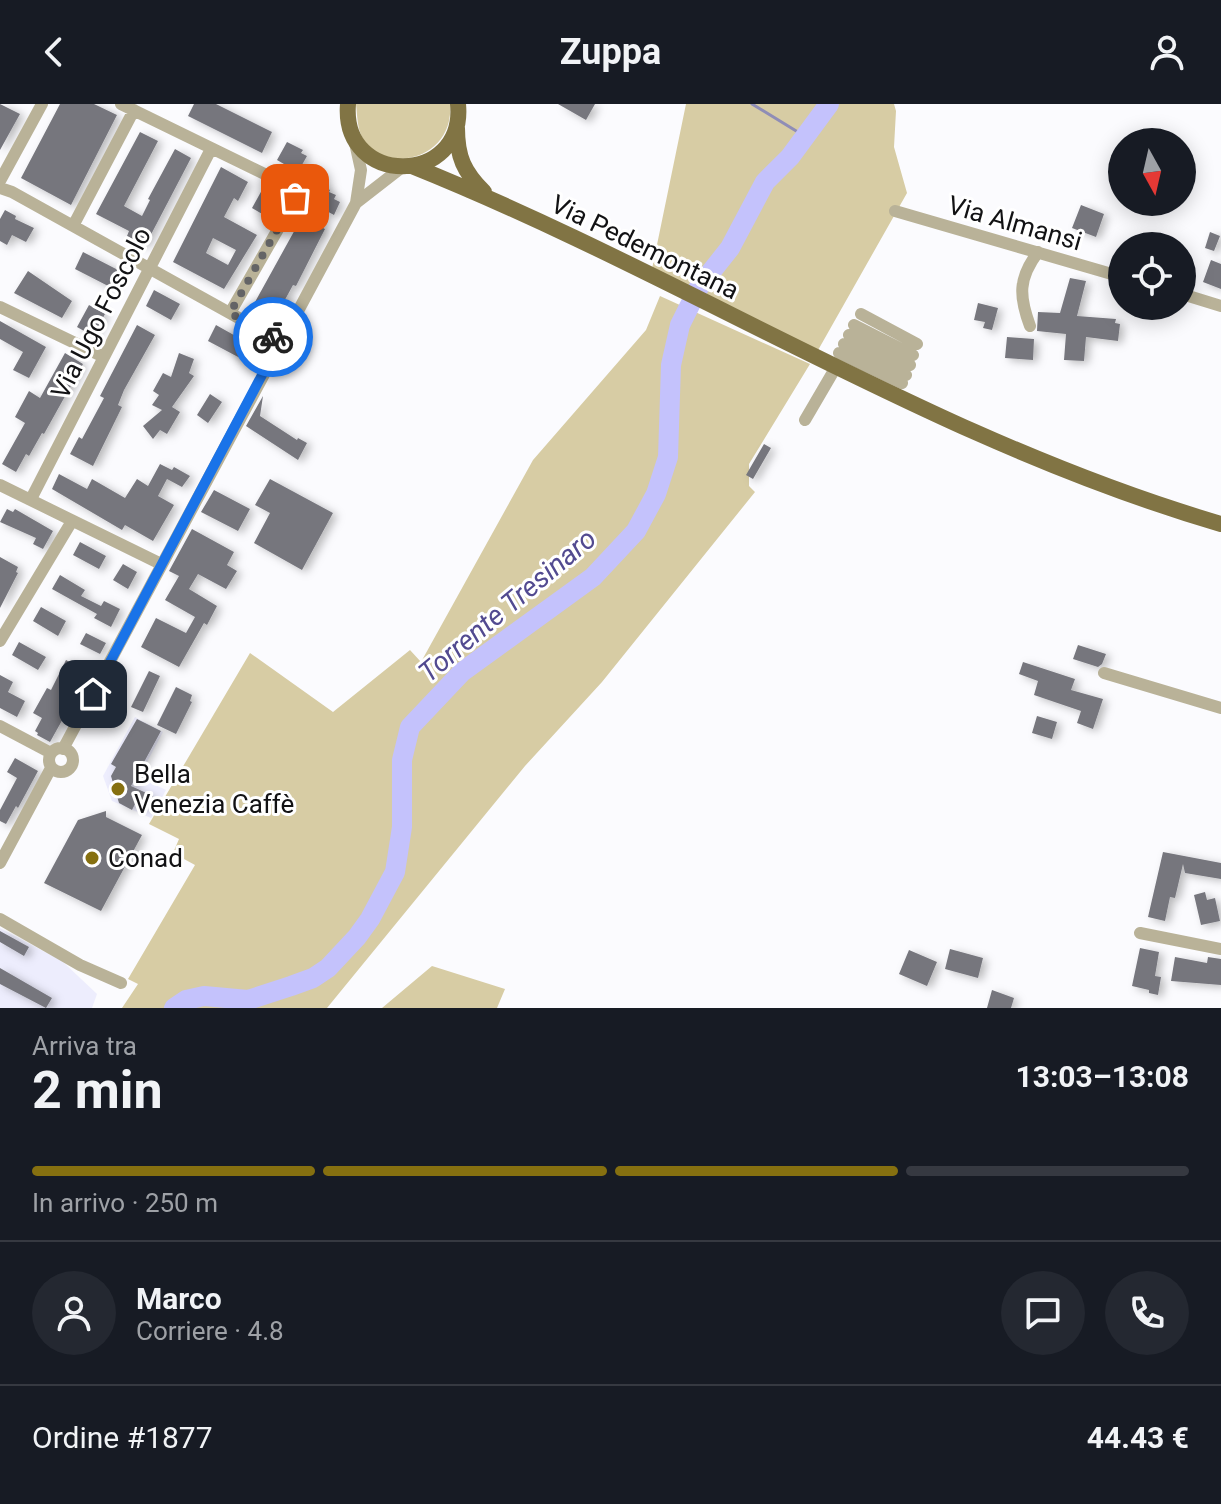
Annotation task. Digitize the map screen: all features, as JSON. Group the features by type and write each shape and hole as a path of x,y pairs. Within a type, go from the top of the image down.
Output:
{"main road":[{"path":"337,104 348,112 353,138"},
{"name":"Via Pedemontana","path":"458,104 458,155 470,180 491,199"},
{"path":"406,167 425,163 445,149 457,126"},
{"name":"Via Pedemontana","path":"353,138 370,157 385,165 406,167 491,199 779,339 847,340 1020,452 1128,495 1221,524"}],"street":[{"path":"0,181 42,104"},
{"path":"121,104 289,186 295,193 293,203 230,313"},
{"path":"73,226 134,110"},
{"path":"0,863 51,768 49,760 57,751 161,564 356,203 361,170 353,138"},
{"name":"Via Ugo Foscolo","path":"31,499 211,149"},
{"path":"356,203 406,167"},
{"path":"0,188 280,341"},
{"name":"Via Almansi","path":"895,211 1108,273"},
{"path":"1030,326 1021,302 1021,290 1030,263 1038,252"},
{"path":"1196,298 1221,306"},
{"path":"0,307 104,357"},
{"path":"847,340 910,364"},
{"path":"847,340 910,364"},
{"path":"847,340 910,364"},
{"path":"805,420 847,340"},
{"path":"0,485 161,564"},
{"path":"0,641 72,521"},
{"path":"1104,673 1221,708"},
{"path":"0,726 72,758 70,767 61,772 51,768"},
{"path":"0,919 80,965 121,983"},
{"path":"1140,933 1221,949"}],"shaded area":[{"path":"356,104 450,104 448,125 440,140 427,151 411,157 395,158 379,154 367,144 359,129"},
{"path":"686,104 894,104 894,147 907,193 817,352 652,269"},
{"path":"660,296 810,364 749,464 749,486 755,492 602,682 525,766 327,1008 122,1008 138,984 128,979 195,865 173,853 179,839 149,824 250,653 333,712 410,650 421,662 533,460 646,330"},
{"path":"135,717 163,732 139,777 166,790 151,818 112,801 103,776"},
{"path":"0,928 62,961 97,994 92,1008 0,1008"},
{"path":"432,966 505,989 497,1008 382,1008"}],"building":[{"path":"0,104 20,114 0,150"},
{"path":"60,104 94,104 117,115 71,205 21,178"},
{"path":"194,104 216,104 272,132 262,153 188,116"},
{"path":"558,104 595,104 586,120"},
{"path":"140,132 158,141 124,206 142,216 175,149 191,158 145,246 127,236 129,231 96,214"},
{"path":"287,142 303,150 301,153 307,156 298,172 277,160"},
{"path":"221,167 248,182 238,201 234,198 224,217 257,235 224,289 173,262","holes":["213,238 236,250 228,265 206,253"]},
{"path":"322,185 340,202 334,215 312,203"},
{"path":"262,190 279,199 269,218 252,208"},
{"path":"1081,205 1104,214 1096,237 1072,228"},
{"path":"5,210 34,228 26,242 12,235 7,245 0,241 0,219"},
{"path":"302,217 325,229 296,286 293,285 274,320 255,310 258,304 255,302"},
{"path":"1210,232 1220,236 1214,251 1205,248"},
{"path":"83,252 120,271 112,288 75,269"},
{"path":"1211,260 1221,264 1221,289 1203,282"},
{"path":"28,271 72,301 62,318 14,293"},
{"path":"1070,278 1086,281 1077,316 1116,320 1115,323 1120,324 1118,341 1086,337 1084,361 1064,360 1066,334 1037,331 1038,312 1060,313"},
{"path":"154,290 180,304 171,320 146,306"},
{"path":"978,303 998,308 992,330 983,328 985,322 974,320"},
{"path":"89,305 105,314 93,336 77,327"},
{"path":"0,321 46,347 29,378 13,370 23,352 0,339"},
{"path":"137,325 155,335 124,390 118,405 122,407 93,466 70,454 79,437 82,439 104,398 100,396"},
{"path":"216,325 248,343 240,358 208,341"},
{"path":"1007,337 1034,339 1033,360 1005,358"},
{"path":"65,353 83,364 44,434 29,456 26,454 16,472 2,464 25,423 15,417 29,391 40,398"},
{"path":"179,353 194,359 189,373 194,376 172,407 180,412 167,434 160,430 153,439 143,426 162,410 152,405 159,395 153,391 163,373 171,377"},
{"path":"210,394 222,402 208,423 197,415"},
{"path":"263,396 260,416 307,443 298,460 246,426"},
{"path":"764,444 771,448 753,479 746,475"},
{"path":"160,464 172,470 174,467 190,476 182,487 167,479 158,496 174,505 153,541 125,525 122,530 52,489 59,474 87,489 92,479 125,498 137,479 148,486"},
{"path":"270,479 333,513 302,570 254,543 270,513 255,505"},
{"path":"214,490 250,509 238,531 201,512"},
{"path":"7,509 13,512 15,509 53,531 43,549 33,544 36,538 0,522"},
{"path":"192,529 234,552 227,565 237,571 226,589 198,574 189,589 217,606 179,667 141,647 156,618 186,633 195,617 165,600 179,576 169,571"},
{"path":"80,542 106,556 99,569 73,555"},
{"path":"0,557 18,567 18,573 0,608"},
{"path":"123,564 137,572 128,589 113,580"},
{"path":"60,575 85,590 81,596 101,606 104,601 120,609 111,627 94,618 97,614 52,589"},
{"path":"41,607 66,621 58,636 33,621"},
{"path":"86,633 106,643 100,654 80,644"},
{"path":"19,642 46,657 38,670 12,655"},
{"path":"1078,645 1106,654 1102,664 1098,667 1073,659"},
{"path":"66,660 89,672 50,742 37,735 35,731 42,718 33,713 47,688 51,690"},
{"path":"1023,662 1075,679 1071,690 1103,699 1093,729 1077,723 1081,711 1034,695 1038,681 1019,674"},
{"path":"149,671 160,676 143,712 131,707"},
{"path":"0,675 13,682 8,692 25,701 17,717 0,708"},
{"path":"176,687 192,695 192,702 176,734 157,725"},
{"path":"1037,716 1057,722 1052,739 1032,733"},
{"path":"137,719 161,731 131,786 153,796 146,810 135,804 132,810 119,803 111,776 116,767 111,764"},
{"path":"15,758 38,771 6,824 0,821 0,810 17,778 7,772"},
{"name":"Conad","path":"106,811 106,817 142,835 101,911 44,883 78,820"},
{"path":"1163,852 1221,863 1221,879 1185,873 1183,864 1175,898 1170,897 1165,921 1148,917"},
{"path":"1205,892 1207,900 1215,898 1220,921 1201,925 1194,895"},
{"path":"0,931 29,947 24,956 0,942"},
{"path":"1140,948 1159,952 1155,976 1161,977 1158,995 1132,986"},
{"path":"950,949 983,958 978,978 945,969"},
{"path":"909,950 937,962 927,986 899,974"},
{"path":"1175,957 1207,963 1208,957 1221,959 1221,985 1171,981"},
{"path":"0,968 52,998 46,1008 0,984"},
{"path":"992,990 1014,998 1011,1008 987,1008"}],"waterway":[{"path":"752,104 806,137"},
{"name":"Torrente Tresinaro","path":"174,1008 186,1000 204,996 248,1000 313,978 328,968 357,937 395,872 402,827 402,760 410,727 462,672 593,577 636,531 656,494 668,457 671,365 680,325 699,287 730,248 765,182 790,157 829,104"}],"way so far":[{"path":"273,337 230,313 295,198"}],"place":[{"name":"Bella Venezia Caffè","path":"118,789"},
{"name":"Conad","path":"92,858"}],"route":[{"path":"93,694 280,341 273,337"}]}
